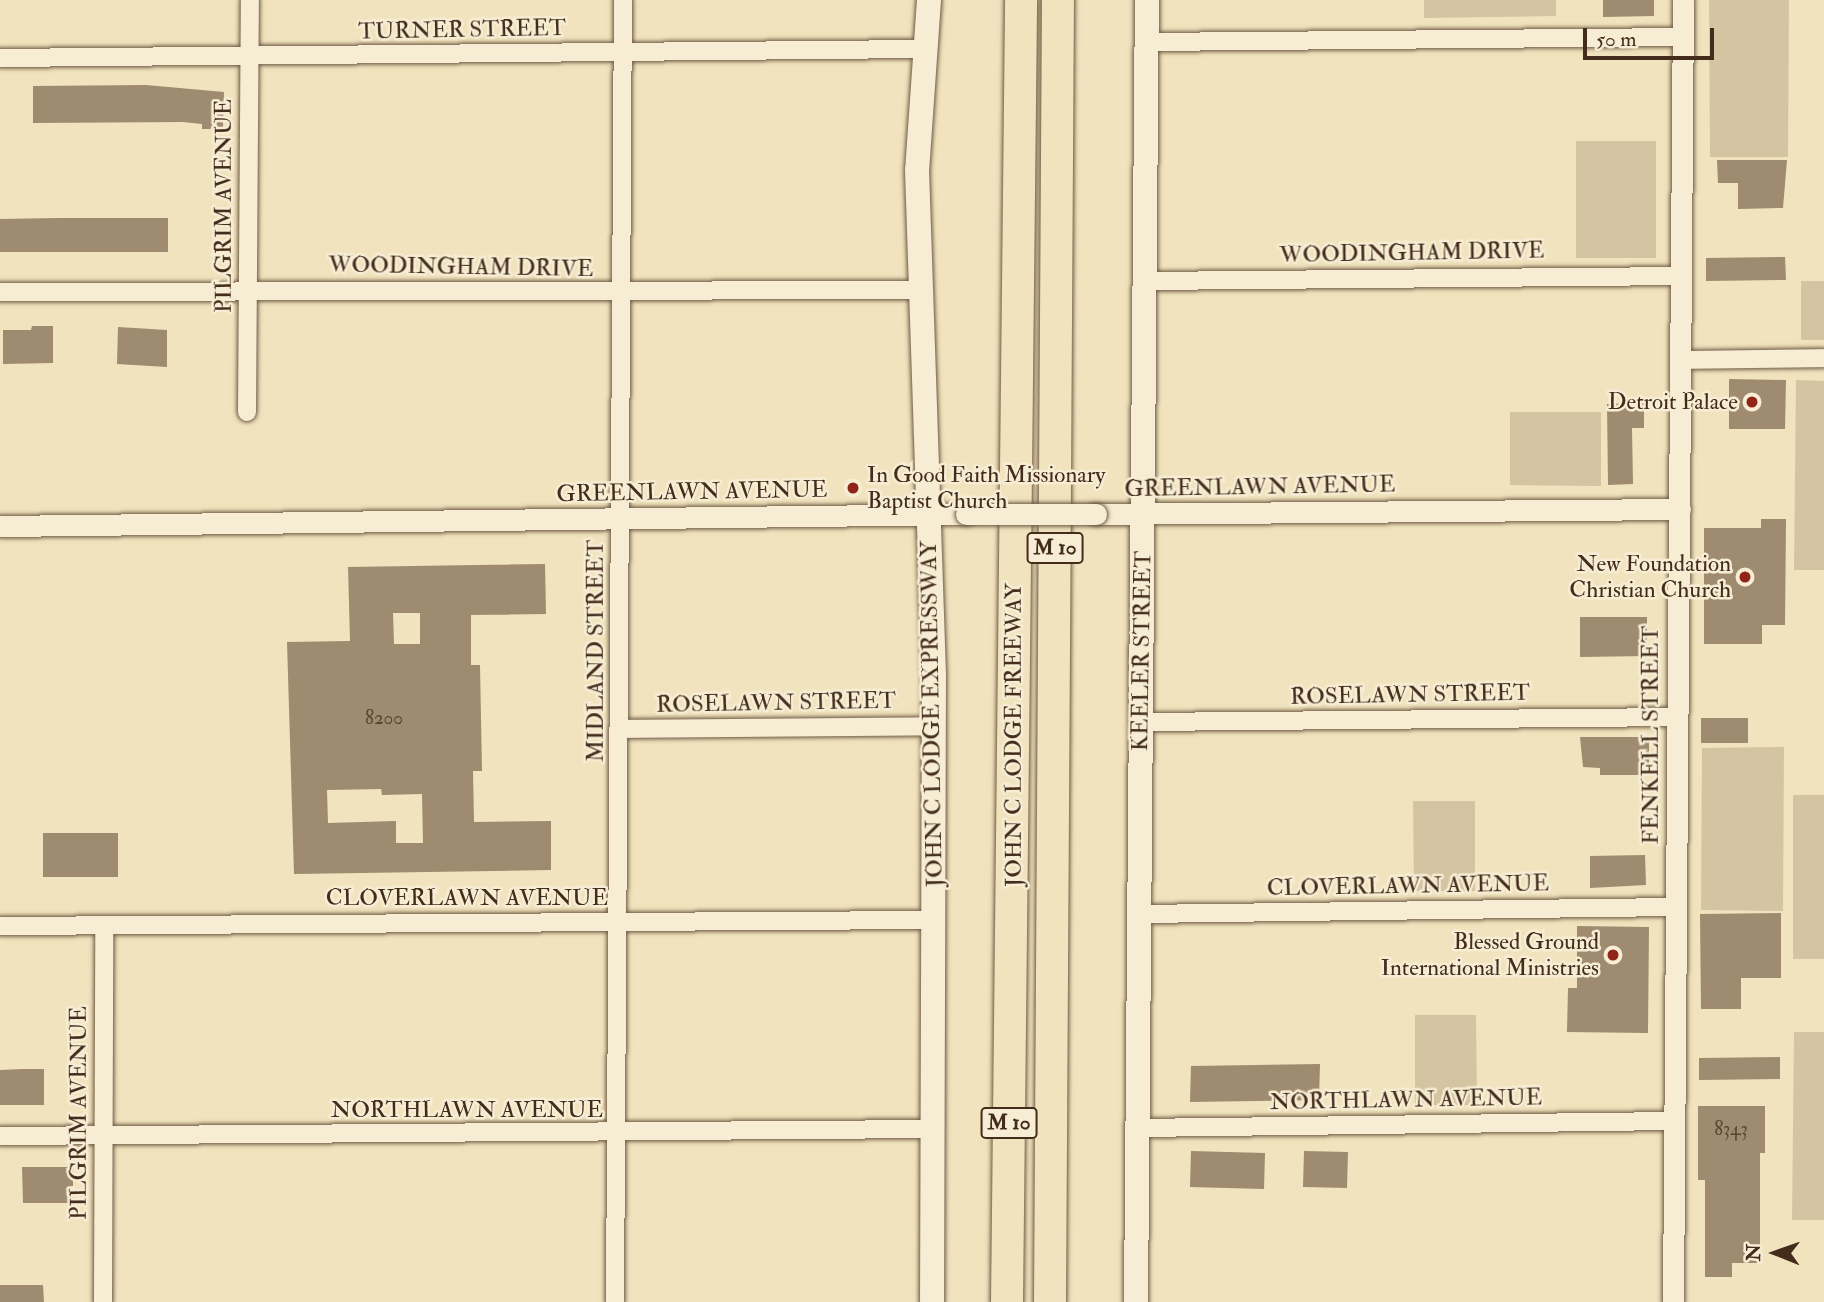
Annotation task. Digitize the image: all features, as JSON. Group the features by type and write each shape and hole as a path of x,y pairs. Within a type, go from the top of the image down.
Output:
{"highway":[{"name":"JOHN C LODGE FREEWAY","path":"1007,1302 1021,0"},
{"name":"JOHN C LODGE FREEWAY","path":"1050,1302 1058,0"}],"main road":[{"name":"JOHN C LODGE EXPRESSWAY","path":"929,0 917,170 934,726 932,1302"},
{"name":"KEELER STREET","path":"1136,1302 1147,0"}],"street":[{"name":"PILGRIM AVENUE","path":"247,412 250,0"},
{"name":"MIDLAND STREET","path":"615,1302 623,0"},
{"name":"FENKELL STREET","path":"1672,1302 1683,0"},
{"path":"1147,42 1683,37"},
{"name":"TURNER STREET","path":"0,58 925,49"},
{"name":"WOODINGHAM DRIVE","path":"1144,281 1681,276"},
{"name":"WOODINGHAM DRIVE","path":"0,292 248,289 622,294 921,290"},
{"path":"1681,360 1824,358"},
{"name":"GREENLAWN AVENUE","path":"0,526 966,514 1680,509"},
{"name":"ROSELAWN STREET","path":"1142,722 1678,717"},
{"name":"ROSELAWN STREET","path":"620,729 934,726"},
{"name":"CLOVERLAWN AVENUE","path":"1140,914 1676,907"},
{"name":"CLOVERLAWN AVENUE","path":"0,926 935,919"},
{"name":"PILGRIM AVENUE","path":"103,1302 104,925"},
{"name":"NORTHLAWN AVENUE","path":"1138,1128 1674,1121"},
{"name":"NORTHLAWN AVENUE","path":"0,1136 617,1134 933,1129"}],"shaded area":[{"path":"1424,0 1556,0 1556,16 1424,18"},
{"path":"1709,0 1789,0 1788,157 1710,157"},
{"path":"1576,141 1656,141 1656,258 1576,258"},
{"path":"1801,281 1824,281 1824,340 1801,340"},
{"path":"1796,380 1824,381 1824,570 1794,570"},
{"path":"1510,412 1601,412 1601,486 1510,485"},
{"path":"1784,747 1783,911 1701,910 1702,748"},
{"path":"1793,795 1824,795 1824,959 1793,959"},
{"path":"1413,801 1475,801 1475,891 1414,891"},
{"path":"1415,1015 1476,1015 1477,1105 1415,1105"},
{"path":"1794,1032 1824,1032 1824,1220 1792,1220"}],"building":[{"path":"1603,0 1654,0 1654,16 1603,17"},
{"path":"146,85 224,92 223,129 202,129 202,124 183,122 33,123 33,86"},
{"path":"1717,160 1787,160 1783,208 1738,209 1738,183 1718,183"},
{"path":"168,218 168,252 0,252 0,219"},
{"path":"1785,257 1786,280 1706,281 1706,258"},
{"path":"32,326 53,326 53,363 3,364 3,330 31,330"},
{"path":"118,327 167,330 167,367 117,364"},
{"path":"1729,379 1786,380 1785,429 1729,429"},
{"path":"1644,403 1644,428 1632,428 1633,484 1608,485 1607,404"},
{"name":"New Foundation Christian Church","path":"1761,519 1786,519 1785,625 1762,625 1762,644 1704,644 1704,528 1761,528"},
{"path":"545,564 546,614 471,615 471,665 480,665 482,771 473,771 474,822 551,821 551,870 294,874 287,642 350,641 348,567","holes":["393,613 420,613 420,644 394,644","381,789 382,795 422,794 423,843 396,843 396,821 328,823 327,790"]},
{"path":"1580,617 1647,617 1647,656 1580,657"},
{"path":"1701,718 1748,718 1748,743 1701,743"},
{"path":"1580,737 1649,737 1649,775 1600,775 1600,768 1583,767"},
{"path":"43,833 118,833 118,877 43,877"},
{"path":"1645,855 1646,885 1590,888 1590,856"},
{"path":"1781,913 1781,978 1741,978 1741,1009 1701,1009 1700,914"},
{"name":"Blessed Ground International Ministries","path":"1577,926 1649,927 1648,1033 1567,1032 1568,988 1577,988"},
{"path":"1780,1057 1780,1079 1699,1080 1699,1058"},
{"path":"1320,1064 1319,1100 1190,1102 1191,1066"},
{"path":"44,1069 44,1105 0,1105 0,1070"},
{"path":"1698,1106 1765,1106 1765,1153 1760,1153 1760,1263 1732,1263 1732,1277 1705,1277 1705,1180 1698,1180"},
{"path":"1191,1151 1265,1153 1264,1189 1190,1187"},
{"path":"1304,1151 1348,1152 1347,1188 1303,1187"},
{"path":"22,1167 73,1167 73,1203 23,1203"},
{"path":"0,1285 43,1285 44,1302 0,1302"}],"place":[{"name":"Detroit Palace","path":"1752,402"},
{"name":"In Good Faith Missionary Baptist Church","path":"853,488"},
{"name":"New Foundation Christian Church","path":"1745,577"},
{"name":"Blessed Ground International Ministries","path":"1613,955"}]}
